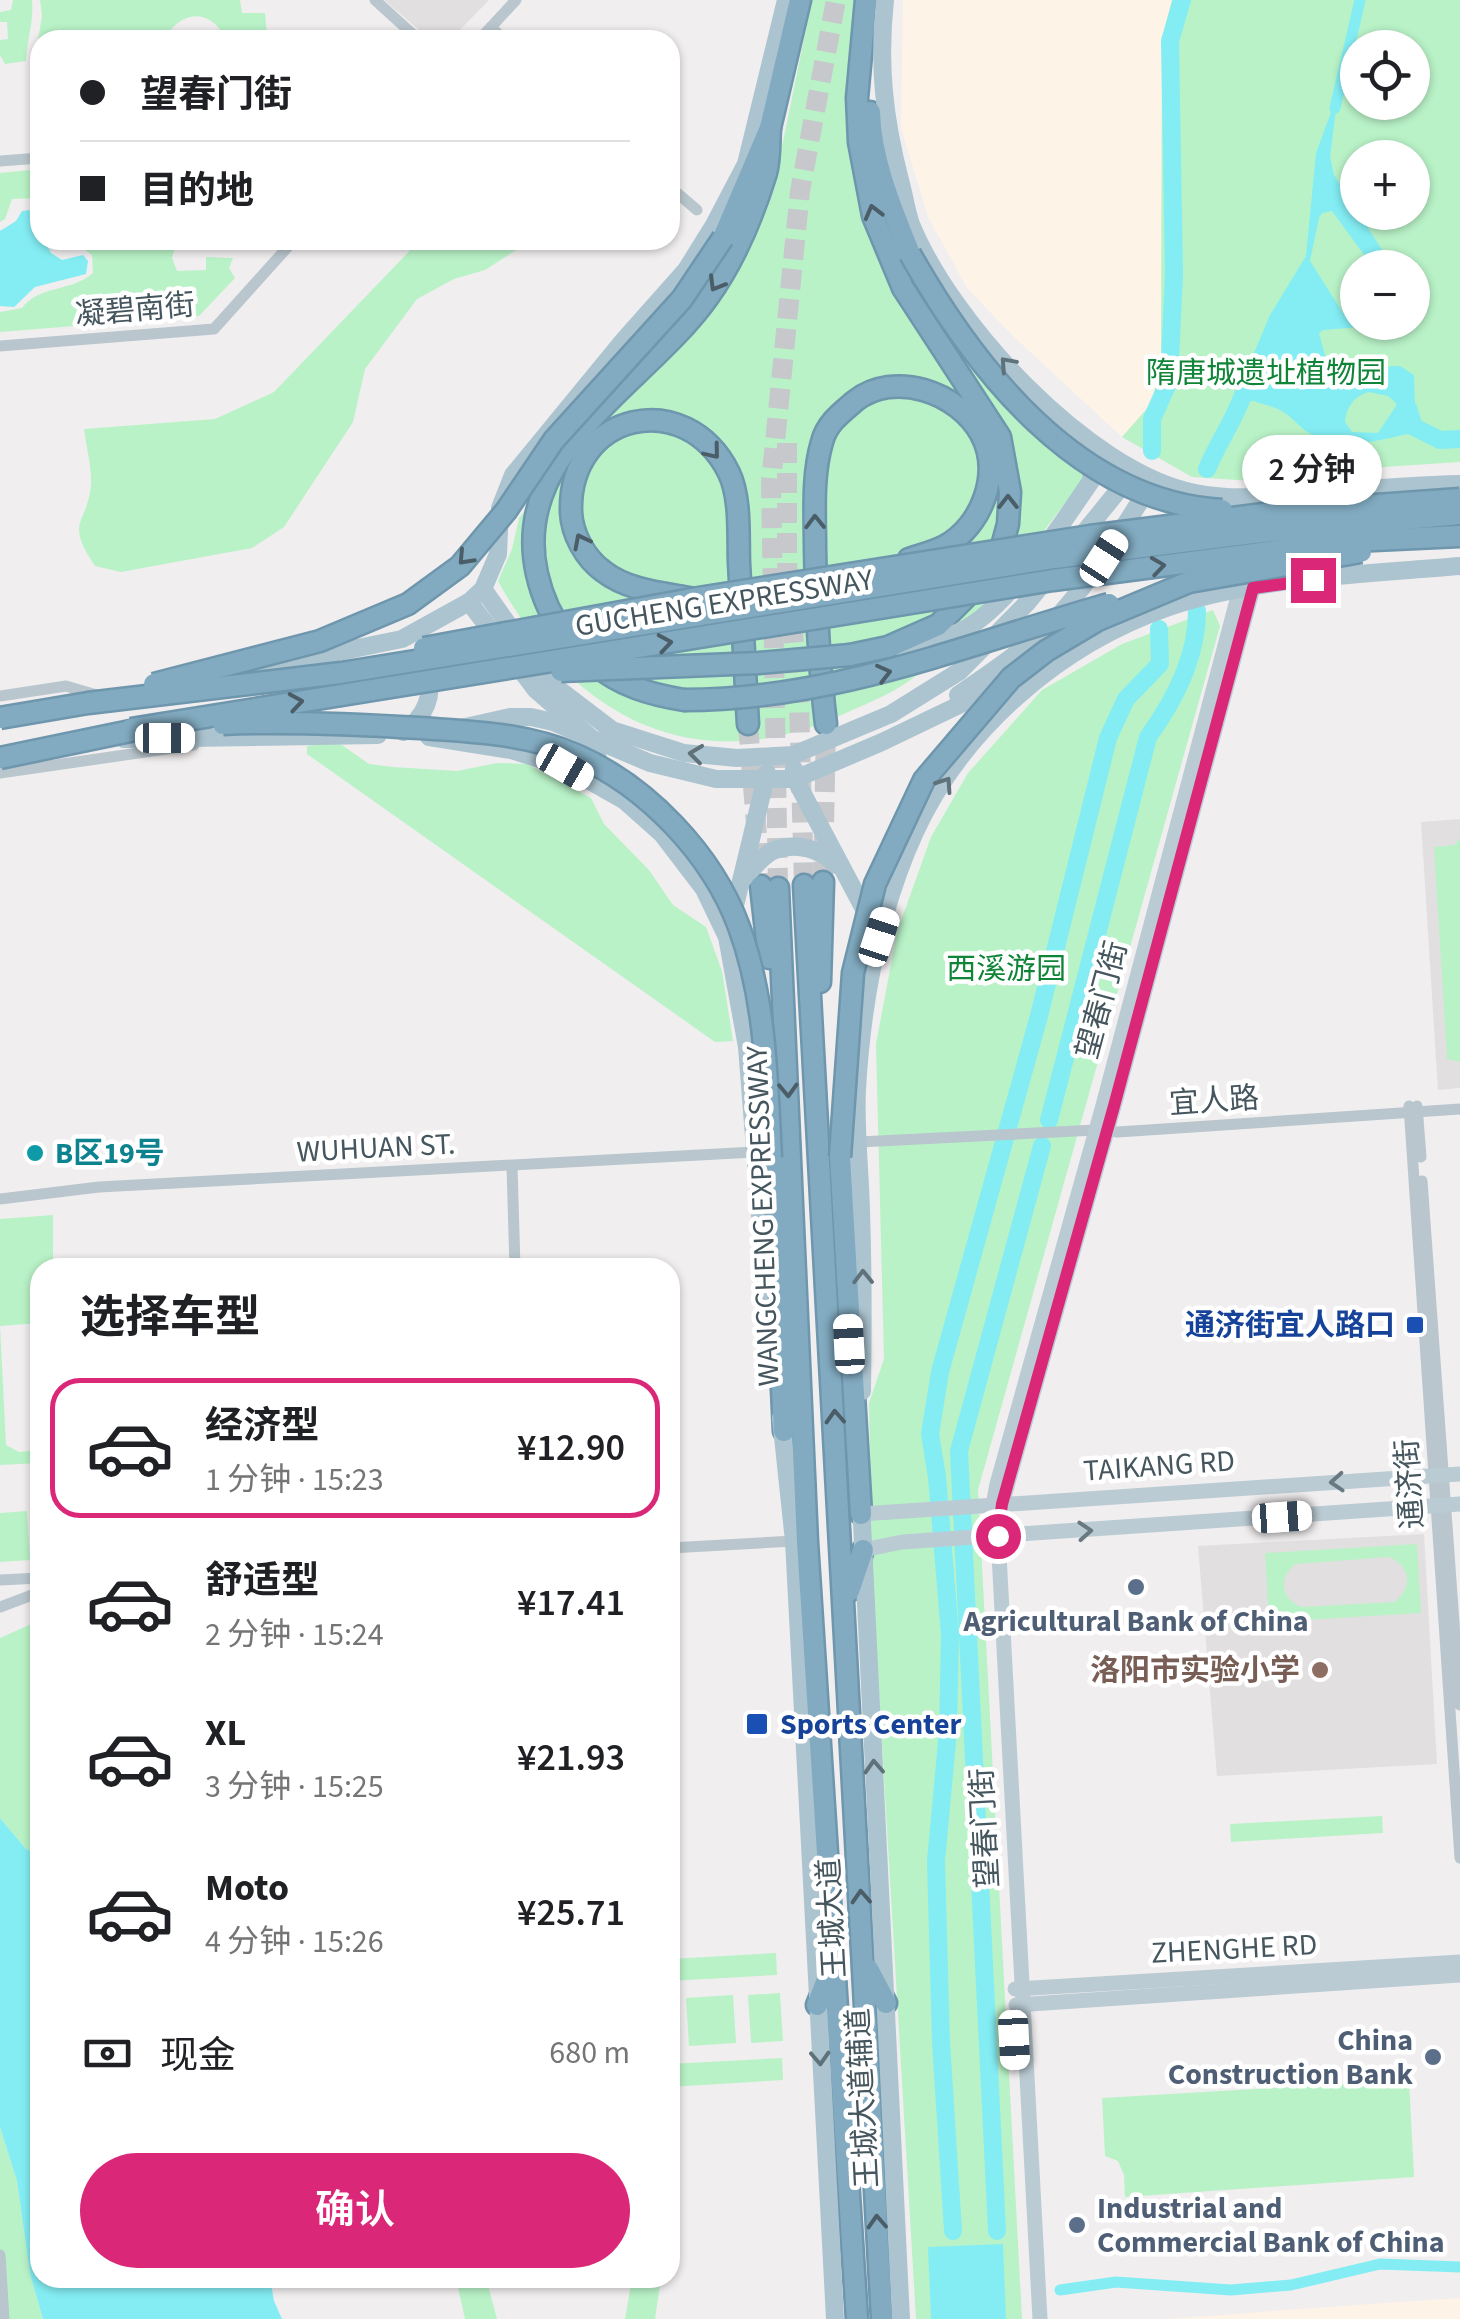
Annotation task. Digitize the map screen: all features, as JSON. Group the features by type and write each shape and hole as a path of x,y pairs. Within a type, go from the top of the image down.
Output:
{"highway":[{"path":"800,0 770,128 767,170 732,257 707,299 556,461 537,502 532,550 542,596 560,630 576,649 614,680 648,694 684,700 738,700 838,684 903,668 1028,627 1189,582 1453,537"},
{"path":"866,0 870,127 888,200 910,254 944,313 987,371 1051,434 1092,466 1136,492 1194,508 1279,512"},
{"path":"464,674 759,663 850,655 888,647 938,625 998,560 1008,524 1010,492 1000,436 903,288 872,216 859,142 857,98 866,0"},
{"path":"0,713 94,700 320,641 408,604 460,566 506,512 554,440 682,298 724,238 770,128"},
{"path":"826,724 816,638 814,519 822,439 834,418 862,396 881,388 927,390 956,407 981,434 988,464 988,492 973,522 946,546 878,570"},
{"path":"692,599 644,590 604,572 584,552 572,523 570,490 580,460 600,439 627,423 657,420 681,426 710,444 731,476 737,512 748,724"},
{"path":"341,673 445,642 1090,536 1279,512 1460,499"},
{"name":"GUCHENG EXPRESSWAY","path":"94,700 341,673 1054,558 1253,532 1460,514"},
{"name":"GUCHENG EXPRESSWAY","path":"131,729 1053,580 1353,541 1453,537"},
{"path":"851,1514 851,1381 840,1156 853,973 875,884 924,780 1011,678 1098,620 1189,582"},
{"path":"0,754 131,729 286,724 378,726 509,734 576,755 632,786 689,844 718,883 752,968 764,1044 763,1155 784,1432"},
{"name":"WANGCHENG EXPRESSWAY","path":"814,884 810,1032 826,1266 851,1514"},
{"name":"WANGCHENG EXPRESSWAY","path":"760,885 786,1034 801,1542"},
{"path":"826,1266 851,1381"},
{"path":"784,1432 794,1270"},
{"name":"王城大道","path":"851,1514 846,1602 882,2319"},
{"name":"王城大道","path":"801,1542 811,1602 857,2319"},
{"path":"846,1602 863,1550"},
{"path":"817,2005 834,1960"},
{"path":"864,1960 886,2002"}],"main road":[{"path":"94,700 402,639 476,596 498,554 500,508 513,476 686,270 714,226 746,164 786,0"},
{"path":"885,0 881,50 885,124 911,224 944,284 999,356 1077,432 1133,472 1197,494 1278,496 1460,484"},
{"path":"888,647 928,642 962,630 994,610 1091,481 1092,459 1077,432"},
{"path":"476,596 549,682 612,730 684,753 768,758 793,755 891,714 960,671 1027,603 1133,472"},
{"path":"915,724 991,672 1060,615 1104,558 1154,480"},
{"path":"432,738 510,717 552,722 620,753 716,779 795,778 1168,607 1246,588 1460,566"},
{"path":"476,596 536,690 589,736 597,754 603,788"},
{"path":"398,736 421,719 430,681 425,653 402,639"},
{"name":"王城大道辅道","path":"901,2319 863,1550 851,1514 864,1279 857,1090 879,937 916,832 943,785 974,744 1020,693 1076,649"},
{"path":"0,754 129,738 398,736 511,750 565,767 625,801 662,834 704,889 726,938 763,1155"},
{"path":"793,755 795,778 879,937"},
{"path":"760,885 768,758"},
{"path":"726,938 760,885 772,850 803,847 824,853 843,873"},
{"name":"王城大道辅道","path":"784,1432 801,1542 817,2005 835,2319"}],"street":[{"path":"375,0 408,30"},
{"path":"488,30 516,0"},
{"path":"491,27 494,30"},
{"path":"0,161 30,159"},
{"path":"680,196 697,210"},
{"name":"凝碧南街","path":"0,346 214,329 285,250"},
{"name":"望春门街","path":"1030,2319 993,1537 997,1505 1104,1130 1246,588"},
{"path":"0,696 66,686 94,700"},
{"path":"0,773 236,739"},
{"name":"宜人路","path":"859,1142 1022,1136 1460,1106"},
{"name":"通济街","path":"1414,1109 1446,1475 1460,1705"},
{"name":"WUHUAN ST.","path":"0,1199 99,1187 763,1155"},
{"path":"512,1166 515,1258"},
{"name":"TAIKANG RD","path":"851,1514 1446,1475"},
{"name":"通济街","path":"1448,1505 1460,1858"},
{"name":"TAIKANG RD","path":"863,1550 902,1542 1448,1505"},
{"path":"680,1548 801,1542"},
{"path":"0,1580 30,1578"},
{"path":"0,1607 30,1596"},
{"name":"ZHENGHE RD","path":"1017,1997 1460,1962"},
{"name":"ZHENGHE RD","path":"1017,1997 1460,1975"},
{"name":"望春门街","path":"1017,1997 1040,2319"},
{"path":"0,2255 4,2319"}],"shaded area":[{"path":"384,0 489,0 460,30 419,30"},
{"path":"903,0 1172,0 1162,39 1161,366 1151,404 1122,437 967,288 928,217 901,128"},
{"path":"1460,819 1460,1088 1438,1090 1421,822"},
{"name":"洛阳市实验小学","path":"1424,1534 1437,1764 1217,1776 1198,1546"},
{"path":"1460,2298 1460,2319 1166,2319 1341,2306"}],"green space":[{"path":"13,0 32,0 26,61 5,64 0,55 0,40 8,39 7,22 0,22 0,12 11,10"},
{"path":"40,0 240,0 242,13 265,13 267,30 221,30 195,16 171,30 40,30"},
{"path":"812,0 861,0 855,149 896,246 1087,467 1086,476 986,603 942,651 903,685 846,713 791,733 739,741 690,738 644,725 602,701 563,669 528,629 498,581 512,549 519,518 589,431 684,339 766,198 780,156"},
{"name":"隋唐城遗址植物园","path":"1172,0 1460,0 1460,462 1252,481 1192,477 1122,437 1151,404 1161,366 1162,39"},
{"path":"30,170 30,198 12,199 5,219 0,222 0,173"},
{"path":"85,250 174,250 172,258 177,271 206,270 206,257 233,258 229,268 235,278 199,316 0,332 0,312 22,308 37,296 85,279 93,273 92,255"},
{"path":"410,250 516,250 485,270 454,279 417,299 365,369 353,422 284,527 252,548 121,572 95,566 79,531 91,485 84,429 215,419 274,392"},
{"name":"西溪游园","path":"1213,610 1220,626 978,1490 1022,2319 916,2319 872,1575 869,1403 884,1359 876,1044 897,932 931,837 968,773 1042,690 1122,644"},
{"path":"342,745 369,764 393,767 457,771 497,763 527,764 591,798 604,824 649,870 673,905 706,927 722,971 733,1041 715,1042 307,754 307,746"},
{"path":"1460,838 1460,1062 1447,1059 1434,847 1455,845"},
{"path":"53,1215 53,1258 30,1258 30,1324 0,1326 0,1219"},
{"path":"0,1326 6,1445 19,1452 30,1451 30,1464 0,1465"},
{"path":"27,1511 30,1560 0,1562 0,1513"},
{"path":"1417,1544 1421,1613 1269,1622 1265,1553","holes":["1389,1557 1405,1572 1407,1584 1394,1602 1301,1607 1285,1593 1286,1575 1296,1564"]},
{"path":"30,1624 30,1851 0,1818 0,1638"},
{"path":"1382,1816 1383,1833 1231,1842 1230,1824"},
{"path":"776,1953 777,1975 680,1980 680,1958"},
{"path":"780,1993 783,2041 751,2043 748,1995"},
{"path":"733,1995 736,2043 689,2046 686,1998"},
{"path":"782,2058 783,2080 680,2086 680,2063"},
{"path":"1409,2080 1414,2177 1125,2197 1124,2175 1118,2161 1105,2156 1102,2098"},
{"path":"0,2127 17,2181 30,2288 34,2288 43,2319 0,2319"},
{"path":"458,2288 489,2288 497,2319 465,2319"},
{"path":"630,2288 660,2288 655,2319 625,2319"}],"water":[{"path":"1338,93 1330,157 1340,184 1340,222 1332,211 1322,213 1310,261 1340,308 1340,329 1319,333 1326,359 1334,369 1400,366 1414,375 1416,432 1362,443 1334,442 1309,433 1278,409 1243,395 1241,384 1270,315 1306,256 1316,153","holes":["1369,392 1388,396 1396,403 1378,433 1352,432 1345,422 1355,399"]},
{"path":"22,211 30,211 30,250 49,250 62,260 83,255 88,261 86,274 35,287 14,307 0,306 0,231 16,221"},
{"path":"1346,230 1369,230 1382,250 1361,250"},
{"path":"0,1818 30,1851 30,2274 17,2181 0,2127"},
{"path":"1003,2244 1006,2319 931,2319 928,2247"},
{"path":"34,2288 272,2288 282,2319 43,2319"}],"waterway":[{"path":"1152,451 1152,419 1169,381 1174,274 1170,41 1182,0"},
{"path":"1335,108 1360,0"},
{"path":"1207,469 1243,395 1262,386"},
{"path":"1408,408 1414,427 1440,440 1460,439"},
{"path":"1049,1120 1148,737 1183,677 1193,645 1197,611"},
{"path":"953,2231 941,2042 936,1861 948,1731 950,1635 930,1434 940,1372 1039,1016 1108,738 1126,699 1160,664 1159,629"},
{"path":"997,2231 959,1451 1042,1146"},
{"path":"1060,2290 1116,2282 1231,2290 1291,2285 1380,2264 1460,2267"}],"tunnel":[{"path":"778,888 771,482 800,191 836,0"},
{"path":"787,443 787,564 799,701 804,885"},
{"path":"748,724 761,886"},
{"path":"823,882 826,724"}],"place":[{"name":"B区19号","path":"35,1153"},
{"name":"通济街宜人路口","path":"1415,1325"},
{"name":"Agricultural Bank of China","path":"1136,1587"},
{"name":"洛阳市实验小学","path":"1320,1670"},
{"name":"Sports Center","path":"757,1724"},
{"name":"China Construction Bank","path":"1433,2057"},
{"name":"Industrial and Commercial Bank of China","path":"1077,2225"}],"route":[{"path":"998,1536 1002,1504 1253,588 1313,580"}]}
